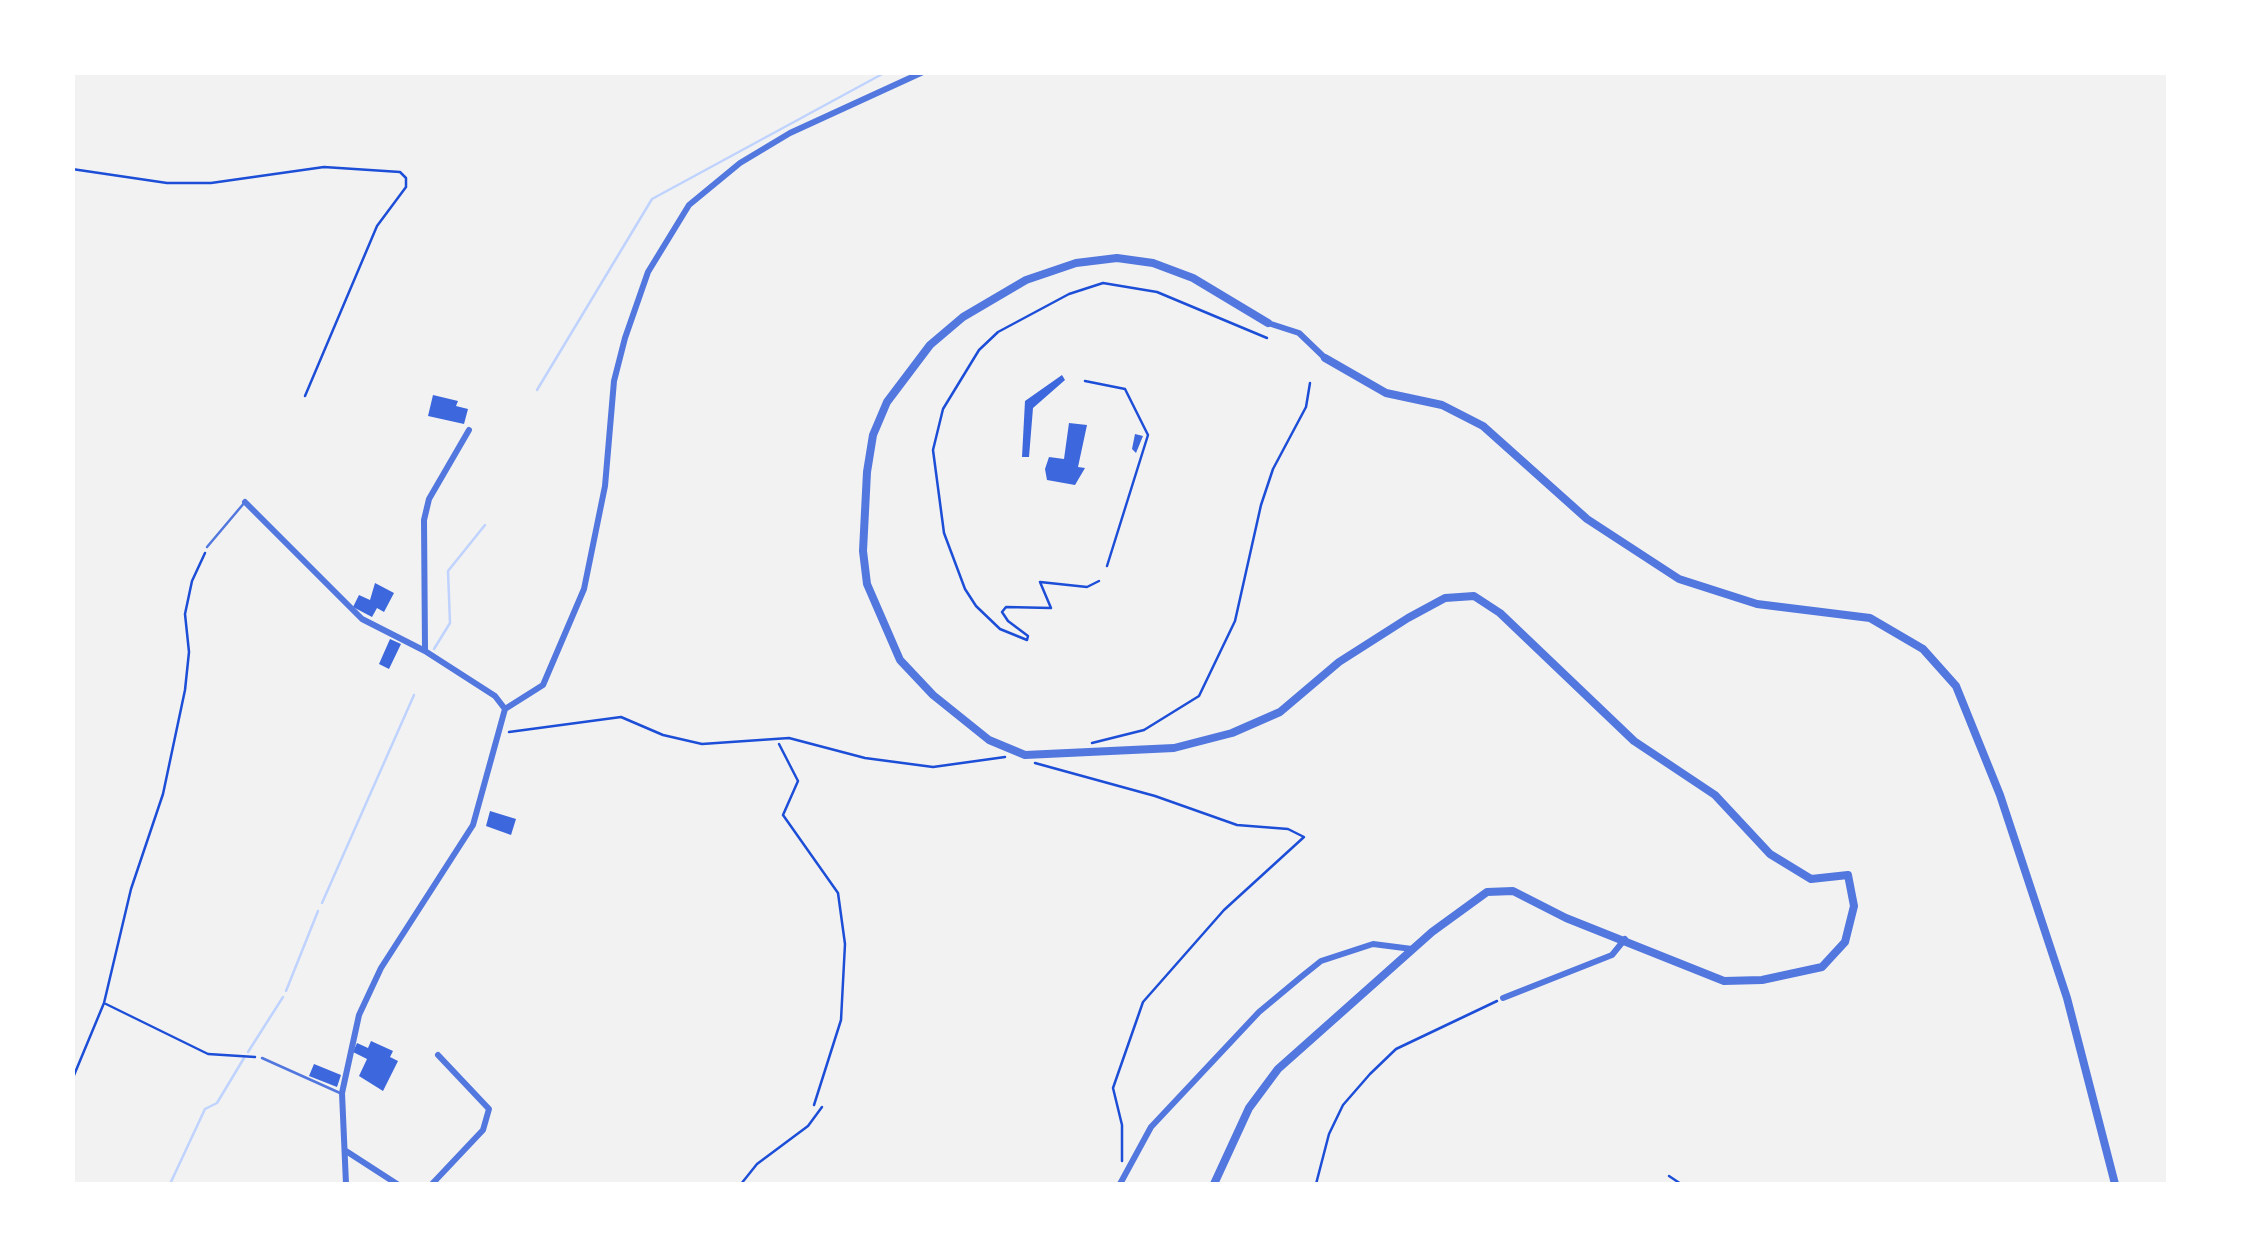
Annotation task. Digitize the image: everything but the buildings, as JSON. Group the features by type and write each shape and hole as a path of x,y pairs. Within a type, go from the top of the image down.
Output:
{"street":[{"path":"346,1184 342,1094 352,1038 372,984 476,818 505,709 543,685 584,589 604,486 614,381 624,338 648,272 689,205 740,163 790,132 923,72"},
{"path":"1214,1184 1237,1130 1278,1068 1412,949 1477,898 1502,889 1625,939 1705,977 1762,980 1812,970 1832,960 1845,942 1854,906 1852,880 1840,872 1811,879 1770,854 1715,794 1634,740 1500,613 1474,596 1445,598 1408,618 1339,662 1280,712 1232,733 1174,748 1024,757 989,740 933,695 900,660 878,614 867,584 864,516 873,435 887,402 918,359 962,317 1026,280 1076,262 1116,258 1154,263 1199,281 1268,324 1300,334 1325,358 1386,394 1442,405 1466,415 1532,465 1587,520 1679,580 1757,604 1870,618 1923,648 1956,686 2000,795 2067,998 2115,1184"},
{"path":"426,651 426,510 435,482 469,430"},
{"path":"245,502 362,618 426,651 495,696 505,709"},
{"path":"1503,998 1612,955 1625,939"},
{"path":"1121,1182 1151,1127 1259,1012 1311,969 1373,944 1412,949"},
{"path":"432,1184 483,1130 489,1108 438,1055"},
{"path":"346,1151 398,1184"}],"lane":[{"path":"208,547 245,502"},
{"path":"262,1058 342,1094"}],"path":[{"path":"72,170 167,183 211,182 324,167 400,172 406,178 406,187 377,226 305,396"},
{"path":"1099,581 1087,586 1040,582 1051,608 1006,607 1002,612 1028,636 1027,640 1000,629 966,588 944,534 934,450 943,409 979,350 998,332 1069,294 1103,283 1157,292 1266,338"},
{"path":"1085,382 1126,389 1148,435 1107,566"},
{"path":"1079,746 1144,730 1199,696 1235,621 1260,505 1273,468 1306,408 1310,383"},
{"path":"72,1080 104,1003 131,890 163,794 185,690 189,652 185,614 192,581 208,547"},
{"path":"505,732 621,716 663,735 702,744 778,742 789,738 865,758 933,768 1024,757 1155,796 1237,826 1288,829 1304,837 1224,910 1143,1002 1113,1088 1122,1125 1121,1182"},
{"path":"778,742 798,781 783,814 838,892 845,944 842,1020 814,1105"},
{"path":"1316,1184 1329,1134 1343,1105 1370,1074 1396,1049 1503,998"},
{"path":"104,1003 208,1054 262,1058"},
{"path":"741,1184 757,1164 808,1126 822,1107"},
{"path":"1670,1176 1681,1184"}],"waterway":[{"path":"537,390 652,199 886,72"},
{"path":"434,649 450,623 448,571 485,525"},
{"path":"322,903 414,695"},
{"path":"286,991 318,911"},
{"path":"248,1052 283,997"},
{"path":"170,1184 205,1109 217,1103 244,1058"}]}
